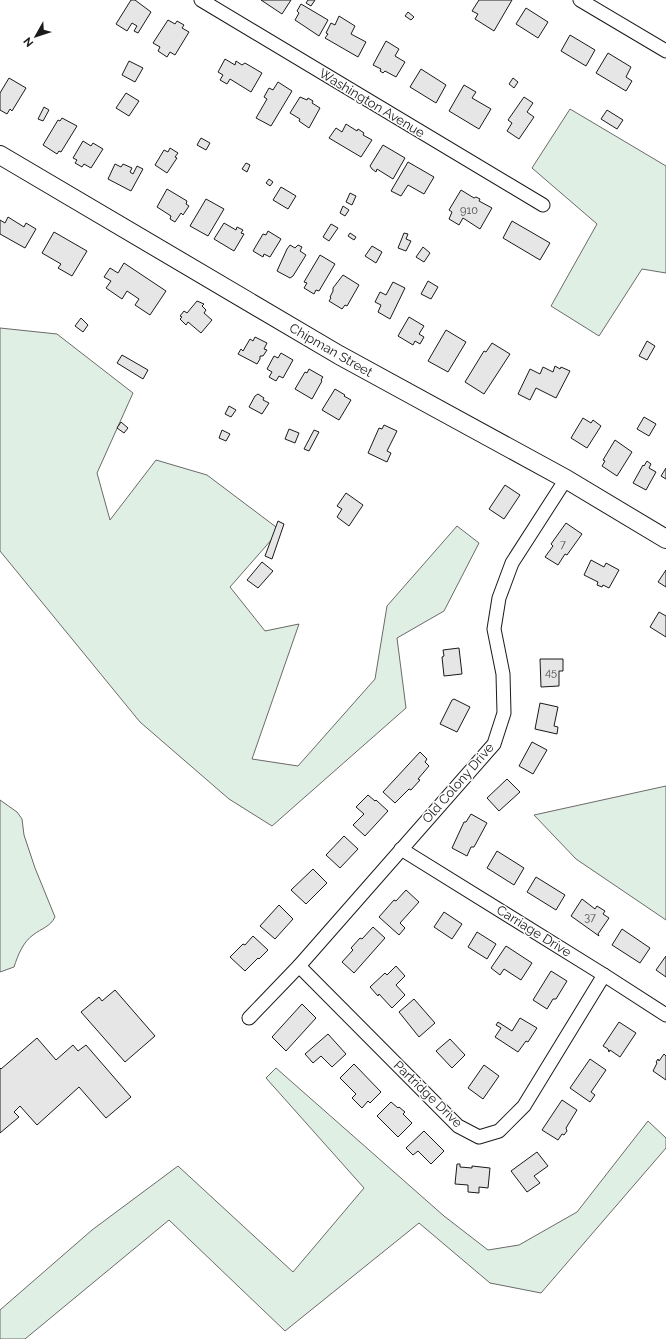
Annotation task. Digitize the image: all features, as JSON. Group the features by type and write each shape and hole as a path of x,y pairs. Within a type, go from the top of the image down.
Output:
{"street":[{"name":"Washington Avenue","path":"202,0 543,205"},
{"path":"580,0 666,51"},
{"name":"Chipman Street","path":"0,155 339,355 566,479 666,539"},
{"name":"Old Colony Drive","path":"248,1018 299,966 494,744 504,712 503,674 494,629 499,598 512,563 566,479"},
{"name":"Carriage Drive","path":"401,849 666,1015"},
{"name":"Partridge Drive","path":"299,966 458,1126 479,1137 499,1131 524,1106 604,975"}],"green space":[{"path":"570,109 666,166 666,273 642,269 599,336 551,306 597,224 532,168"},
{"path":"0,328 57,334 133,393 97,473 110,520 156,460 207,475 280,530 230,587 265,631 299,624 252,759 298,766 375,679 387,606 457,526 479,543 444,611 397,638 406,708 272,826 229,799 140,722 0,551"},
{"path":"666,786 666,920 576,859 534,815"},
{"path":"0,800 17,812 22,819 24,835 35,868 55,917 48,925 26,941 19,953 14,967 0,972"},
{"path":"276,1068 444,1216 488,1250 519,1245 577,1212 648,1121 666,1138 666,1148 541,1293 490,1283 419,1223 285,1331 169,1220 25,1339 0,1339 0,1310 92,1230 178,1166 293,1272 364,1188 266,1078"}],"building":[{"path":"131,0 135,0 151,12 138,33 134,31 137,26 132,23 127,31 116,24"},
{"path":"261,0 291,0 282,14"},
{"path":"308,0 315,0 311,6 306,3"},
{"path":"479,0 512,0 494,31 475,19 478,14 472,11"},
{"path":"301,4 328,20 319,36 295,20 299,13 297,11"},
{"path":"526,8 548,22 538,38 516,24"},
{"path":"408,12 414,17 411,20 405,16"},
{"path":"339,16 355,26 351,34 366,42 358,57 325,38 328,34 326,33 331,23 335,25"},
{"path":"168,20 175,24 177,21 184,25 182,28 189,32 175,55 170,52 167,57 158,51 160,47 153,43"},
{"path":"570,35 595,50 586,66 561,51"},
{"path":"386,41 399,49 395,56 405,62 396,77 385,71 383,73 380,71 381,69 373,65"},
{"path":"608,53 631,67 626,77 632,81 626,91 596,73"},
{"path":"225,59 235,65 236,61 242,65 245,63 262,73 251,92 230,79 227,84 220,80 223,75 218,72"},
{"path":"129,61 143,68 135,82 122,75"},
{"path":"421,69 446,85 436,103 410,87"},
{"path":"9,78 26,88 12,111 10,109 7,114 0,110 0,93"},
{"path":"513,78 518,82 514,88 509,84"},
{"path":"278,82 292,91 271,126 256,118 267,99 264,97 269,88 273,90"},
{"path":"464,85 476,92 472,98 491,109 479,129 449,111"},
{"path":"126,93 139,101 129,116 116,108"},
{"path":"300,97 307,100 308,98 313,101 312,103 320,108 309,128 299,121 300,119 290,113"},
{"path":"524,97 533,103 527,112 534,117 519,139 507,131 512,123 508,120"},
{"path":"44,107 49,110 43,121 38,119"},
{"path":"607,110 623,120 617,129 601,119"},
{"path":"62,118 77,126 61,152 59,151 57,154 43,145 58,120 60,121"},
{"path":"346,124 357,131 358,129 364,133 363,135 372,140 361,157 329,138 336,128 342,132"},
{"path":"201,138 210,143 206,150 197,145"},
{"path":"83,141 91,146 93,143 103,149 91,168 84,164 82,167 75,163 77,160 73,158"},
{"path":"383,145 405,158 393,179 377,169 376,172 370,166"},
{"path":"170,148 178,153 175,157 177,158 167,173 155,165 164,150 168,152"},
{"path":"408,162 434,177 424,194 408,185 401,196 391,191"},
{"path":"246,163 250,165 247,172 242,169"},
{"path":"115,164 121,167 123,164 132,168 130,172 133,174 137,166 143,169 131,191 108,179"},
{"path":"269,179 273,182 270,186 266,183"},
{"path":"281,187 296,196 288,209 273,200"},
{"path":"167,189 187,201 186,204 189,206 183,215 181,213 175,222 170,219 171,216 157,207"},
{"path":"461,190 474,198 476,197 480,199 479,201 492,208 480,229 463,218 459,225 449,219 452,212 449,210"},
{"path":"350,193 356,196 352,205 346,202"},
{"path":"206,199 224,209 208,236 190,226"},
{"path":"343,206 349,210 345,216 340,213"},
{"path":"8,217 24,227 26,223 36,229 25,248 0,234 0,220 5,223"},
{"path":"512,221 550,243 540,260 503,238"},
{"path":"224,223 236,230 237,227 243,230 241,233 244,234 234,251 214,239"},
{"path":"331,224 338,228 329,241 323,237"},
{"path":"268,231 281,239 270,257 264,254 263,257 253,251 263,234 266,235"},
{"path":"54,232 87,251 72,276 58,268 61,264 42,253"},
{"path":"350,233 356,237 354,240 348,236"},
{"path":"404,233 408,234 406,239 411,241 406,251 398,248"},
{"path":"290,245 295,248 298,245 302,247 300,251 306,255 293,276 290,278 277,271"},
{"path":"372,246 382,252 376,263 365,256"},
{"path":"423,247 430,253 424,262 416,257"},
{"path":"320,255 335,264 319,291 316,290 314,294 304,288 307,283 304,282"},
{"path":"124,263 166,291 150,315 135,305 139,299 127,291 122,299 106,288 111,281 104,277 110,268 118,273"},
{"path":"343,275 359,285 347,306 345,305 342,309 329,301 333,288"},
{"path":"428,281 438,287 431,299 421,294"},
{"path":"393,282 405,288 390,319 378,312 381,305 375,302 380,292 386,295"},
{"path":"197,301 204,304 202,306 206,310 204,313 212,320 201,333 188,322 186,325 180,319 182,317 180,316 184,311 187,313"},
{"path":"409,317 424,326 419,334 424,337 420,344 415,341 413,345 398,336"},
{"path":"81,318 88,325 83,332 75,326"},
{"path":"446,330 466,342 448,372 428,361"},
{"path":"255,337 267,343 264,349 267,350 263,356 260,356 257,364 238,354 241,349 243,351 250,339 253,341"},
{"path":"647,341 655,346 647,360 639,356"},
{"path":"492,343 510,354 484,394 465,382 484,351 486,352"},
{"path":"281,353 293,360 283,378 279,376 276,381 269,377 272,372 267,369 274,356 278,358"},
{"path":"122,355 148,370 143,379 117,363"},
{"path":"555,366 560,369 561,367 570,371 556,398 536,388 530,400 518,394 530,369 540,374 543,367 553,372"},
{"path":"309,369 323,377 312,399 295,389 305,372 307,373"},
{"path":"335,389 351,400 339,420 322,410"},
{"path":"258,394 264,398 263,400 269,403 262,414 249,407 255,396"},
{"path":"229,406 236,410 231,417 225,414"},
{"path":"644,417 656,424 649,436 637,429"},
{"path":"583,418 591,423 593,420 601,426 587,448 571,438"},
{"path":"121,422 128,428 124,433 117,428"},
{"path":"384,425 397,431 387,451 391,453 387,462 368,453 379,428 382,429"},
{"path":"289,429 299,433 295,443 285,439"},
{"path":"222,430 230,434 226,441 219,438"},
{"path":"314,430 319,432 309,451 304,449"},
{"path":"615,440 632,452 617,476 602,466 605,461 603,460"},
{"path":"647,461 651,464 649,468 656,472 646,490 633,483 643,465 644,466"},
{"path":"666,468 666,479 661,476"},
{"path":"505,485 520,495 504,519 489,509"},
{"path":"346,493 363,505 349,526 337,517 342,509 337,506"},
{"path":"278,521 284,524 272,559 265,556"},
{"path":"566,523 582,534 558,565 545,557 553,546 551,544"},
{"path":"591,560 604,567 606,563 619,570 609,588 603,585 602,587 597,585 598,582 584,575"},
{"path":"262,562 273,571 258,588 247,580"},
{"path":"666,570 666,587 658,582"},
{"path":"659,612 666,616 666,637 650,627"},
{"path":"459,648 462,674 444,676 442,657 444,656 443,650"},
{"path":"540,659 563,659 563,671 559,671 559,686 541,687"},
{"path":"454,699 470,707 457,732 440,724 452,700"},
{"path":"540,703 558,707 554,726 558,727 557,734 535,729"},
{"path":"532,742 547,750 533,774 519,766"},
{"path":"420,752 427,759 425,762 429,766 411,790 409,789 395,803 383,792"},
{"path":"507,779 520,792 499,811 487,798"},
{"path":"368,795 388,811 365,836 353,825 364,814 356,807"},
{"path":"471,814 487,823 474,847 471,847 467,856 452,848 464,822 466,822"},
{"path":"344,836 358,849 340,868 326,855"},
{"path":"497,851 524,868 514,885 487,868"},
{"path":"313,869 327,883 306,904 291,890"},
{"path":"536,877 565,895 556,910 527,892"},
{"path":"406,890 419,902 400,923 405,928 399,935 379,917 394,900 396,901"},
{"path":"582,899 595,909 597,906 605,911 603,914 609,918 598,934 599,936 571,916"},
{"path":"279,905 293,919 275,939 260,926"},
{"path":"444,912 462,924 452,939 434,927"},
{"path":"373,927 385,938 354,973 342,962 353,950 351,948"},
{"path":"622,929 650,948 640,963 612,945"},
{"path":"477,932 496,944 487,959 468,947"},
{"path":"253,936 268,950 245,971 230,957 243,944 245,945"},
{"path":"506,946 532,963 521,980 504,969 500,975 491,968"},
{"path":"666,956 666,977 656,970"},
{"path":"396,966 405,976 396,985 405,995 392,1008 370,987 385,973 387,975"},
{"path":"551,971 567,981 556,999 553,999 547,1009 533,1000"},
{"path":"115,990 155,1036 125,1062 81,1012 99,997 102,1001"},
{"path":"414,999 435,1023 419,1037 399,1012"},
{"path":"302,1004 316,1018 286,1051 272,1037"},
{"path":"520,1018 537,1028 528,1042 526,1041 518,1052 495,1037 501,1028 496,1025 498,1022 512,1031"},
{"path":"619,1022 636,1033 620,1057 610,1050 609,1052 608,1049 603,1046"},
{"path":"328,1034 346,1054 332,1067 321,1056 313,1063 305,1054"},
{"path":"37,1038 56,1060 73,1045 78,1051 86,1045 131,1097 106,1118 79,1087 37,1125 20,1106 14,1112 19,1117 0,1133 0,1068 1,1069"},
{"path":"450,1039 465,1055 452,1068 436,1051"},
{"path":"664,1054 666,1056 666,1080 653,1071 657,1063 656,1062 658,1059 659,1061"},
{"path":"590,1059 606,1070 591,1092 595,1095 590,1102 570,1088"},
{"path":"354,1064 381,1092 370,1103 368,1101 362,1108 352,1098 356,1094 340,1078"},
{"path":"484,1065 499,1076 483,1099 468,1088"},
{"path":"562,1100 577,1110 566,1128 567,1131 564,1135 562,1134 558,1140 542,1130"},
{"path":"391,1102 405,1112 403,1114 412,1123 398,1137 377,1116"},
{"path":"424,1131 444,1151 431,1164 418,1151 413,1155 406,1148"},
{"path":"537,1152 548,1166 534,1176 540,1183 527,1192 511,1171"},
{"path":"457,1164 460,1164 460,1167 472,1168 472,1166 490,1168 488,1188 479,1187 479,1193 468,1192 468,1185 455,1184"}]}
